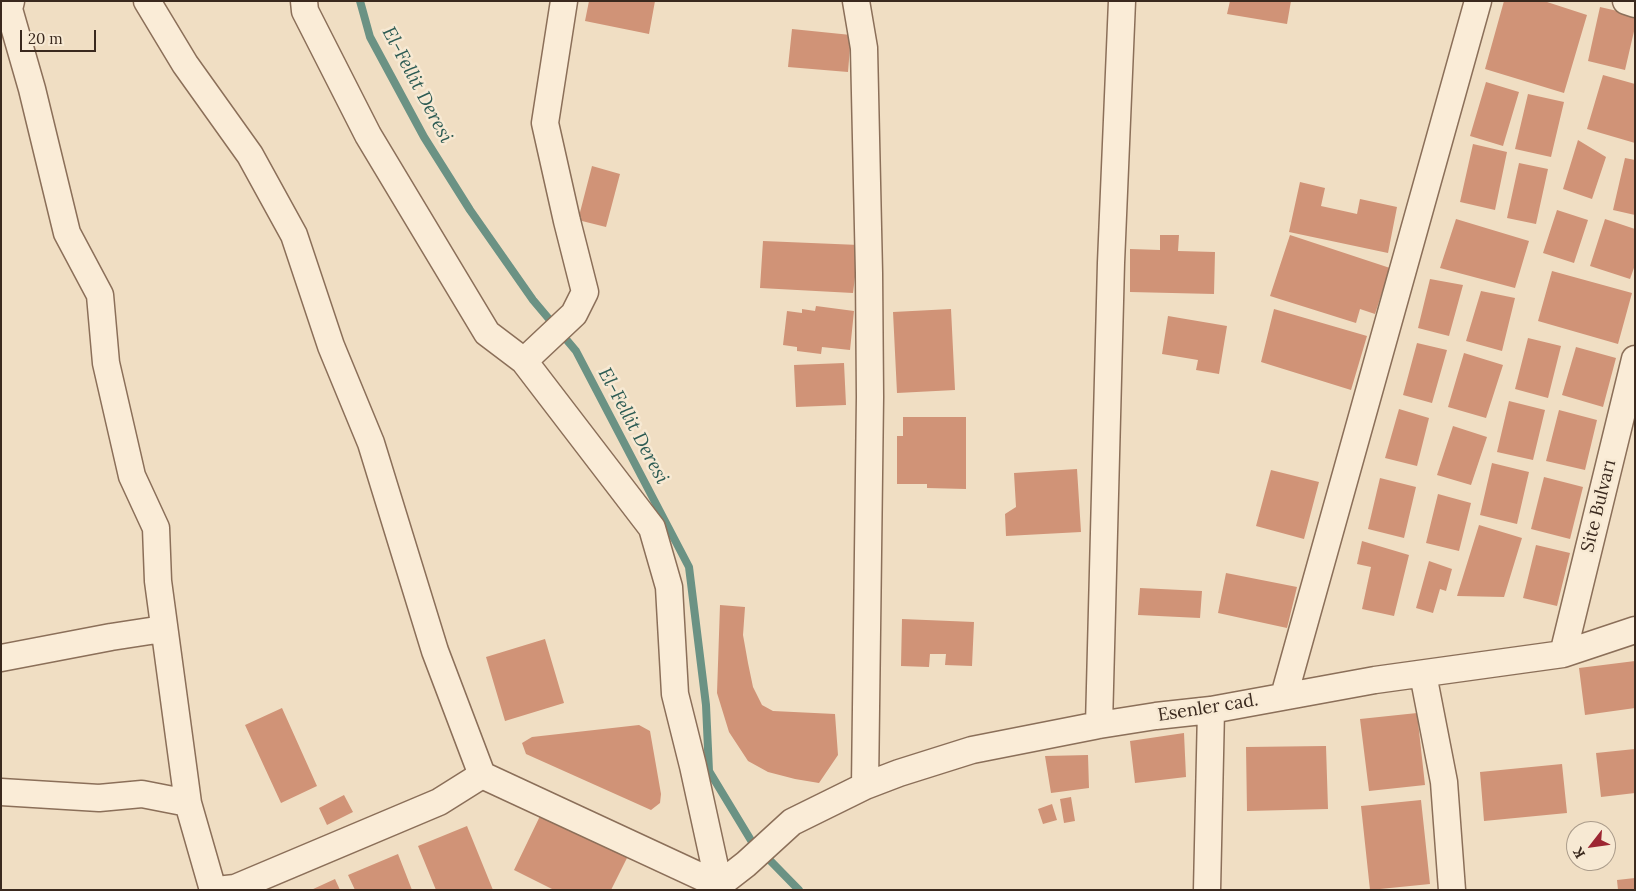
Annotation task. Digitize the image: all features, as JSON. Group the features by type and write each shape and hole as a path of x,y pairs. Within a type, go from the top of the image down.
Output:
{"street":[{"path":"11,1 9,9 32,89 67,233 100,295 106,363 132,476 156,528 158,581 163,629 188,803 213,890"},
{"path":"147,1 185,64 250,155 294,235 331,346 371,444 435,651 482,775 719,887"},
{"path":"304,1 305,11 368,135 487,333 524,361 652,528 669,587 674,694 693,766 719,887"},
{"path":"524,361 574,314 585,292 545,123 564,1"},
{"path":"856,1 864,48 869,292 870,396 864,786"},
{"path":"1099,726 1111,263 1122,1"},
{"path":"1284,696 1478,1"},
{"path":"1626,1 1635,4"},
{"name":"Site Bulvarı","path":"1563,654 1635,359"},
{"path":"1,658 163,629"},
{"name":"Esenler cad.","path":"719,887 792,822 864,786 972,750 1156,716 1211,710 1375,680 1563,654 1635,630"},
{"path":"1423,674 1444,782 1452,890"},
{"path":"1207,890 1211,710"},
{"path":"217,890 235,888 439,802 482,775"},
{"path":"1,792 99,798 142,794 188,803"}],"building":[{"path":"589,1 655,1 649,34 585,21"},
{"path":"1230,1 1291,1 1287,24 1227,14"},
{"path":"1504,1 1544,1 1587,15 1564,93 1485,69"},
{"path":"1600,7 1635,15 1635,27 1625,70 1588,61"},
{"path":"792,29 851,35 848,72 788,67"},
{"path":"1603,75 1635,84 1635,143 1587,129"},
{"path":"1486,82 1519,92 1503,146 1470,136"},
{"path":"1528,94 1564,102 1551,157 1515,149"},
{"path":"1578,140 1606,157 1592,199 1563,189"},
{"path":"1473,144 1507,152 1495,210 1460,202"},
{"path":"1625,158 1635,160 1635,215 1613,210"},
{"path":"1519,163 1548,169 1536,224 1507,218"},
{"path":"592,166 620,174 606,227 578,220"},
{"path":"1300,182 1325,188 1321,206 1357,214 1360,199 1397,207 1388,253 1289,232"},
{"path":"1557,210 1588,220 1574,263 1543,253"},
{"path":"1456,219 1529,241 1515,288 1440,268"},
{"path":"1605,219 1635,229 1635,265 1630,279 1590,266"},
{"path":"1160,235 1179,235 1178,251 1215,252 1214,294 1130,292 1130,249 1160,250"},
{"path":"1290,235 1390,268 1375,314 1360,309 1356,323 1270,296"},
{"path":"763,241 859,245 853,293 760,288"},
{"path":"1552,271 1632,293 1618,344 1538,321"},
{"path":"1430,279 1463,285 1449,336 1418,328"},
{"path":"1481,291 1515,298 1502,351 1466,341"},
{"path":"816,306 854,311 850,350 822,347 821,354 797,351 797,347 783,345 787,311 802,313 802,309 815,311"},
{"path":"951,309 955,390 897,393 893,312"},
{"path":"1274,309 1367,336 1351,390 1261,362"},
{"path":"1168,316 1227,326 1219,374 1196,370 1198,360 1162,354"},
{"path":"1528,338 1561,346 1548,398 1515,389"},
{"path":"1417,343 1447,350 1432,403 1403,395"},
{"path":"1576,347 1616,358 1603,407 1562,395"},
{"path":"1464,353 1503,365 1486,418 1448,407"},
{"path":"844,363 846,405 796,407 794,365"},
{"path":"1509,401 1545,410 1533,460 1497,452"},
{"path":"1399,409 1429,418 1417,466 1385,458"},
{"path":"1559,410 1597,420 1585,470 1546,461"},
{"path":"903,417 966,417 966,489 927,488 927,484 897,484 897,436 903,436"},
{"path":"1453,426 1487,437 1471,485 1437,475"},
{"path":"1492,463 1529,472 1517,524 1480,515"},
{"path":"1077,469 1081,532 1006,536 1005,514 1016,507 1014,473"},
{"path":"1271,470 1319,482 1304,539 1256,526"},
{"path":"1544,477 1583,487 1570,539 1531,529"},
{"path":"1380,478 1416,487 1404,538 1368,529"},
{"path":"1438,494 1471,503 1459,551 1426,543"},
{"path":"1479,525 1522,538 1504,597 1457,596"},
{"path":"1362,541 1409,555 1394,616 1362,609 1371,567 1357,564"},
{"path":"1536,545 1570,553 1557,606 1523,598"},
{"path":"1429,561 1452,569 1446,591 1440,589 1433,613 1416,608"},
{"path":"1226,573 1297,587 1287,628 1218,613"},
{"path":"1140,588 1202,591 1200,618 1138,615"},
{"path":"720,605 745,607 743,635 753,687 762,705 773,711 835,714 838,755 819,783 768,772 748,761 729,732 717,693"},
{"path":"902,619 974,622 972,666 945,665 946,654 930,654 929,667 901,666"},
{"path":"545,639 564,703 505,721 486,657"},
{"path":"1635,661 1635,708 1585,715 1579,668"},
{"path":"282,708 317,786 281,803 245,725"},
{"path":"1417,713 1425,785 1369,791 1360,719"},
{"path":"639,725 650,731 661,794 660,803 651,810 526,754 522,743 532,737"},
{"path":"1184,733 1186,777 1135,783 1130,741"},
{"path":"1326,746 1328,809 1247,811 1246,747"},
{"path":"1635,749 1635,793 1601,797 1596,753"},
{"path":"1088,755 1089,788 1051,793 1045,756"},
{"path":"1562,764 1567,813 1484,821 1480,772"},
{"path":"344,795 353,812 327,825 319,808"},
{"path":"1071,797 1075,821 1064,823 1060,799"},
{"path":"1421,800 1430,884 1370,890 1361,806"},
{"path":"1052,804 1057,820 1043,824 1038,809"},
{"path":"541,814 628,856 611,890 554,890 514,870"},
{"path":"467,826 493,890 436,890 418,846"},
{"path":"398,854 412,890 355,890 348,875"},
{"path":"1635,878 1635,890 1618,890 1617,880"},
{"path":"335,879 340,890 311,890"}],"waterway":[{"name":"El-Fellit Deresi","path":"360,1 370,37 424,137 470,210 533,300 576,351 689,567 706,705 709,771 752,842 799,890"}]}
